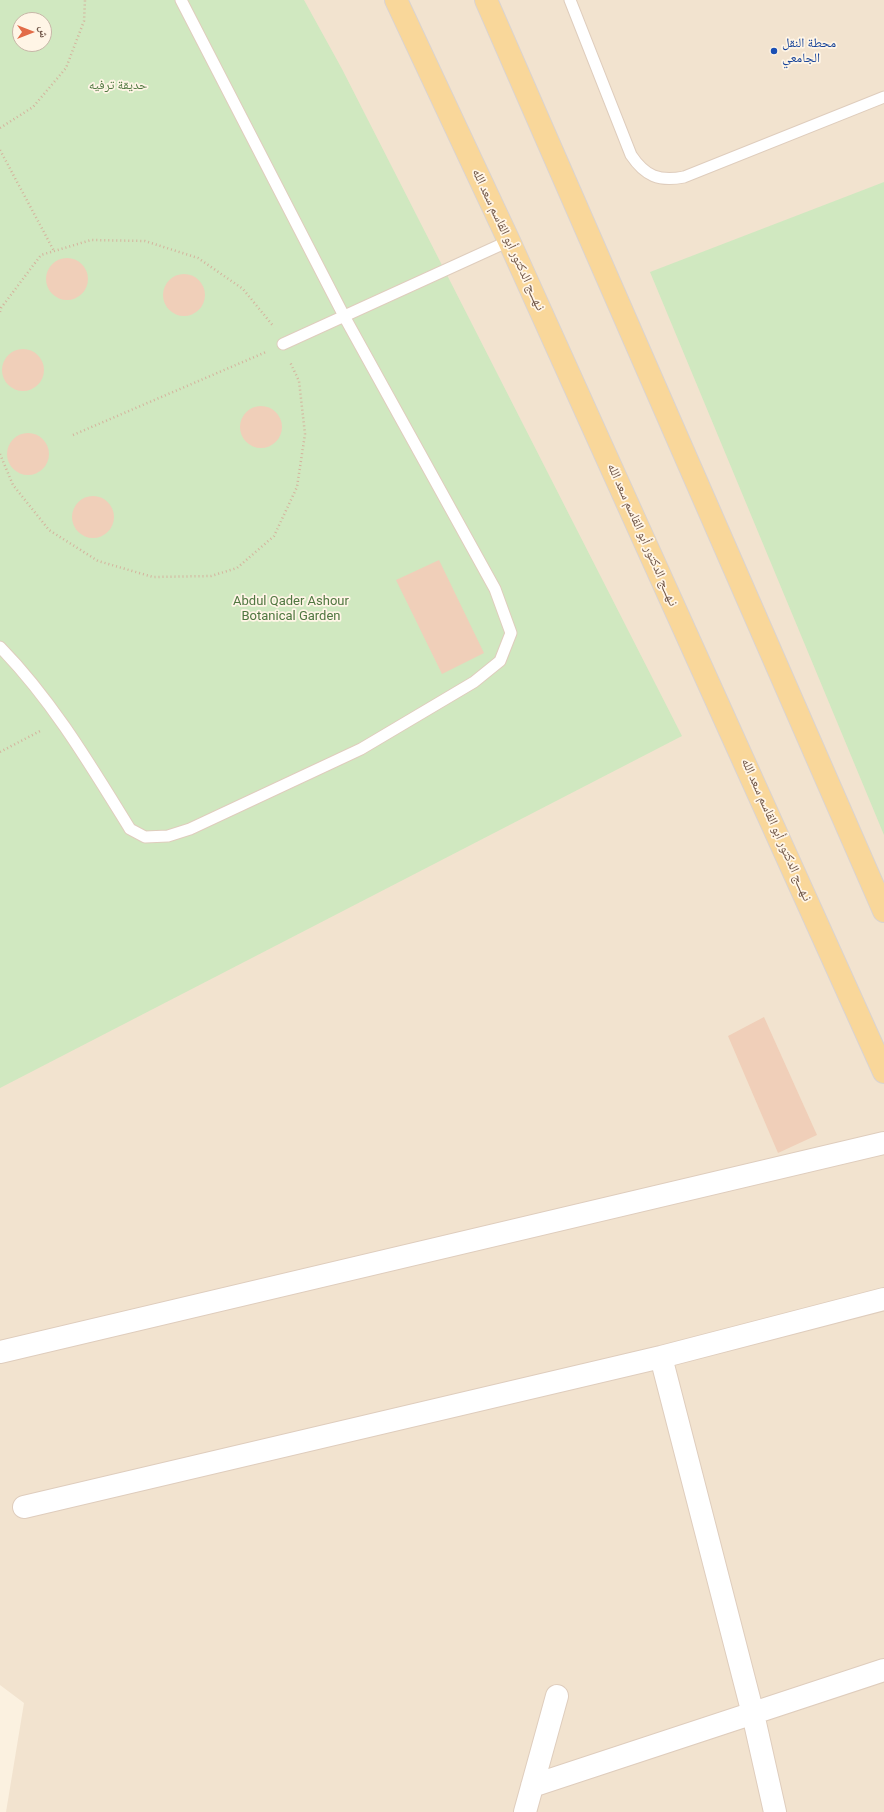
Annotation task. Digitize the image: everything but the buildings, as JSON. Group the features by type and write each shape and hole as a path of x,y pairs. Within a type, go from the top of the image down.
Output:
{"main road":[{"name":"نـهـــج الدكتور أبو القاسم سعد الله","path":"396,0 509,241 884,1072"},
{"path":"486,0 884,911"}],"street":[{"path":"0,1352 884,1143"},
{"path":"24,1507 660,1357 884,1300"},
{"path":"660,1357 753,1714 776,1812"},
{"path":"532,1786 884,1670"},
{"path":"525,1812 557,1696"}],"lane":[{"path":"0,647 22,670 60,720 130,829 145,837 168,836 190,829 361,749 474,682 500,661 511,633 495,589 344,316 181,0"},
{"path":"570,0 631,154 638,165 647,174 659,178 672,179 684,177 884,97"},
{"path":"283,344 509,241"}],"path":[{"path":"0,128 34,107 66,68 84,21 85,0"},
{"path":"0,150 54,251"},
{"path":"0,312 1,308 41,255 90,240 145,241 198,258 243,289 278,332 299,381 306,434 297,487 274,536 237,568 211,576 153,577 98,562 50,530 12,485 0,454"},
{"path":"73,435 283,344"},
{"path":"0,752 60,720"}],"shaded area":[{"path":"0,0 884,0 884,1812 6,1812 24,1703 0,1685"}],"green space":[{"name":"Abdul Qader Ashour Botanical Garden","path":"0,0 304,0 342,69 682,736 0,1088"},
{"path":"884,182 884,835 650,272"}],"place":[{"name":"محطة النقل الجامعي","path":"774,51"}],"park label":[{"name":"حديقة ترفيه","path":"118,86"}]}
